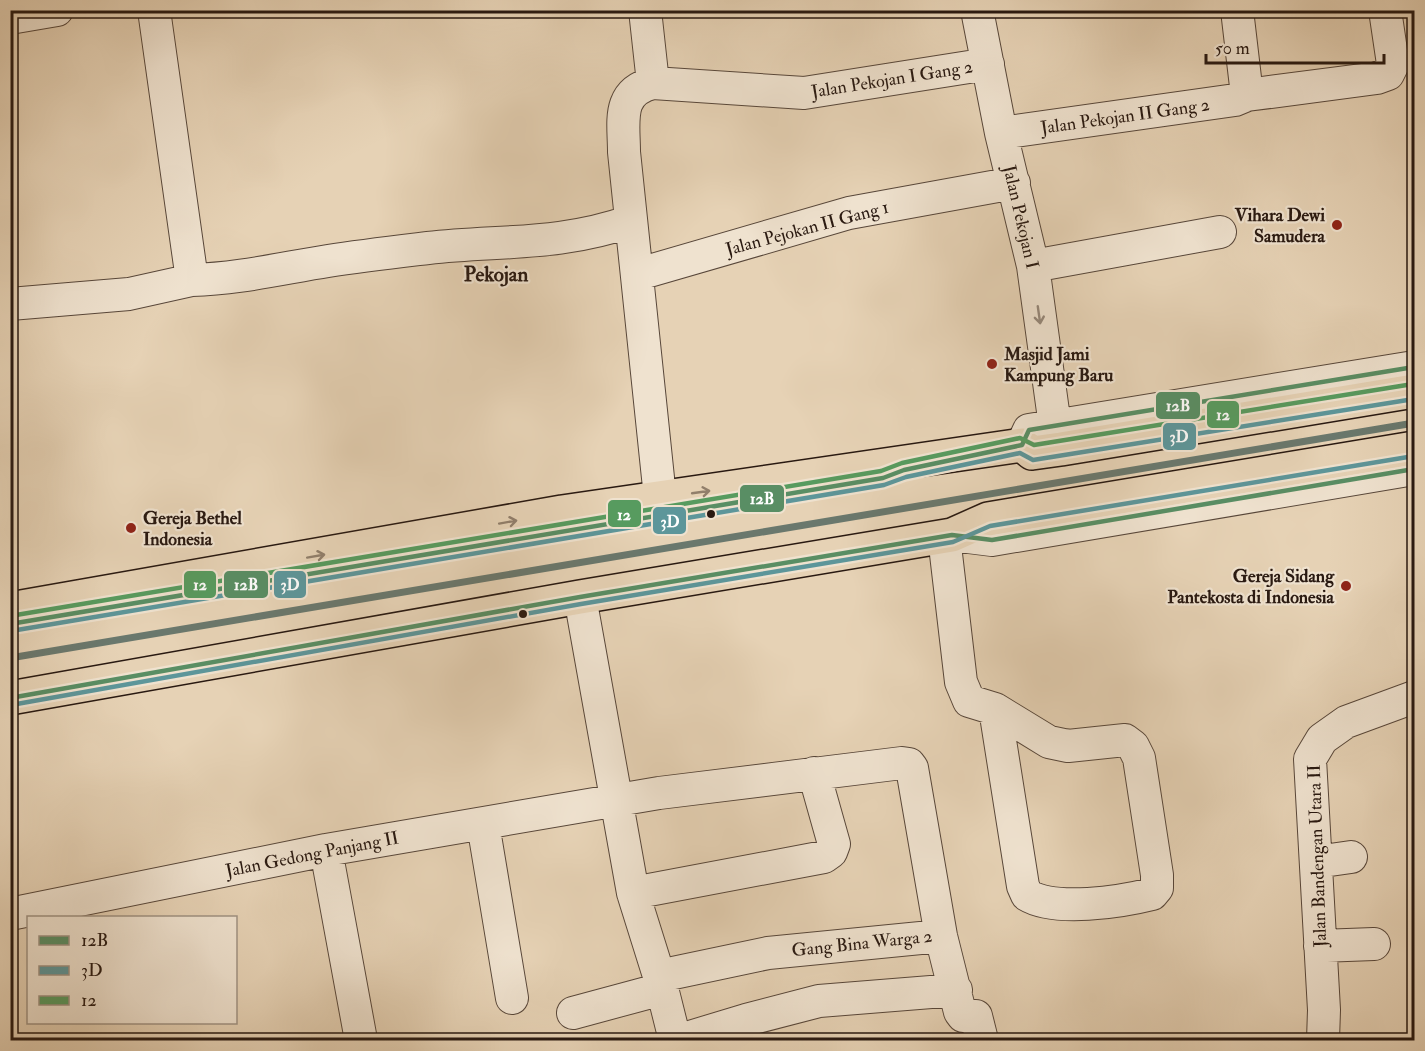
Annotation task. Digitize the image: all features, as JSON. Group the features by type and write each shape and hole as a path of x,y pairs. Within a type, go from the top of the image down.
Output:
{"main road":[{"path":"10,609 660,497 1022,445 1032,453 1058,437 1414,391"},
{"path":"10,698 580,597 948,536 988,519 1414,448"}],"street":[{"path":"10,18 57,10"},
{"path":"154,10 192,280"},
{"path":"645,10 653,83 639,87 627,99 623,116 631,221 639,274 660,497"},
{"name":"Jalan Pekojan I","path":"977,10 1001,133 1033,266 1058,437"},
{"path":"1237,10 1247,95"},
{"name":"Jalan Pekojan II Gang 2","path":"1001,133 1236,100 1247,95 1377,78 1388,74 1393,64 1385,10"},
{"name":"Jalan Pekojan I Gang 2","path":"653,83 804,93 988,64"},
{"name":"Jalan Pejokan II Gang 1","path":"639,274 849,213 1014,183"},
{"path":"10,304 129,294 192,280 223,279 330,261 430,248 562,240 595,234 631,221"},
{"path":"1033,266 1220,232"},
{"path":"1058,437 1414,367"},
{"path":"995,710 1023,886 1027,896 1044,903 1062,904 1152,894 1157,888 1157,875 1139,758 1133,746 1125,740 1057,745 1041,739 995,710 969,701 965,696 961,681 948,536 992,540 1414,470"},
{"path":"580,597 633,893 661,983 675,1041"},
{"name":"Jalan Bandengan Utara II","path":"1323,1041 1310,759 1322,739 1346,722 1414,697"},
{"name":"Gang Bina Warga 2","path":"573,1013 661,983 768,953 941,936 912,768 909,764 814,773"},
{"path":"633,893 824,857 831,852 834,844 814,773"},
{"name":"Jalan Gedong Panjang II","path":"10,914 56,911 326,850 658,793 814,773"},
{"path":"483,824 512,999"},
{"path":"326,850 360,1041"},
{"path":"1316,862 1351,857"},
{"path":"941,936 960,1012 963,1016 976,1016 982,1041"},
{"path":"1320,945 1374,945"},
{"path":"680,1041 746,1020 819,1001 956,990"}],"waterway":[{"path":"10,658 1414,423"}],"transit line":[{"name":"12B","path":"10,624 883,478 904,470 1022,445 1029,430 1414,367"},
{"name":"12","path":"10,616 881,471 902,463 1020,438 1034,445 1413,384"},
{"name":"3D","path":"11,631 884,485 906,477 1020,453 1033,460 1414,399"},
{"name":"3D","path":"11,705 581,604 953,542 990,526 1414,456"},
{"name":"12B","path":"10,698 580,597 952,535 992,540 1414,469"}],"place":[{"name":"Vihara Dewi Samudera","path":"1337,225"},
{"name":"Masjid Jami Kampung Baru","path":"992,364"},
{"name":"Gereja Bethel Indonesia","path":"131,528"},
{"name":"Gereja Sidang Pantekosta di Indonesia","path":"1346,586"}],"district":[{"name":"Pekojan","path":"496,274"}]}
